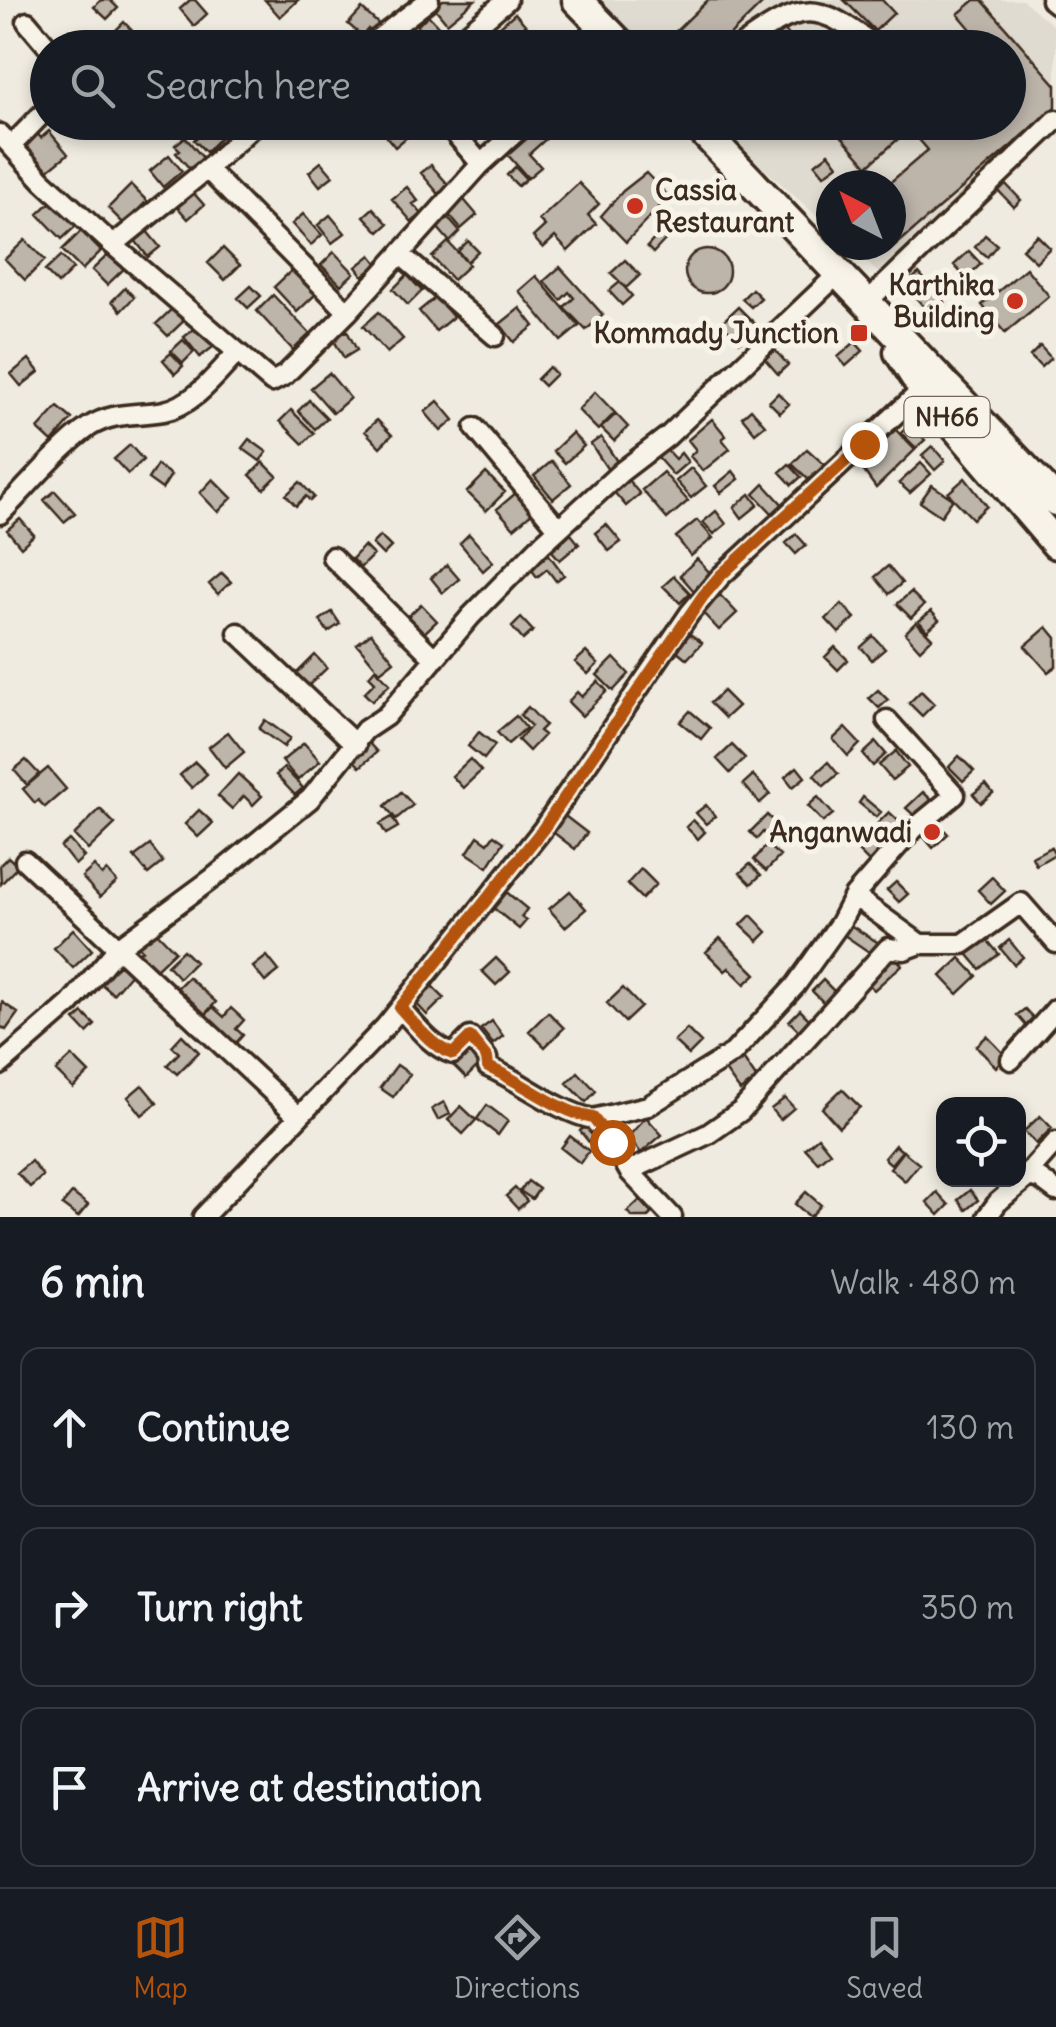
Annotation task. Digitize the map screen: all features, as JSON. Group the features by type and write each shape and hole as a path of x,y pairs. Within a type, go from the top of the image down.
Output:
{"highway":[{"path":"577,0 604,30"},
{"name":"NH66","path":"711,140 938,374 1052,518"},
{"name":"NH66","path":"866,303 923,388 1052,518"}],"street":[{"path":"392,30 429,0"},
{"path":"471,30 507,0"},
{"path":"763,30 808,7 834,12 856,30"},
{"path":"27,22 34,30"},
{"path":"866,303 1056,120"},
{"path":"30,122 6,140 43,182 263,378 274,382 348,312 480,164 507,140"},
{"path":"113,245 238,140"},
{"path":"460,140 480,164"},
{"path":"207,169 348,312"},
{"path":"400,254 496,336"},
{"path":"0,1065 70,1004 118,948 292,816 365,730 386,716 472,616 558,528 668,436 839,273"},
{"path":"0,514 88,428 126,412 165,411 180,405 204,388 236,354"},
{"path":"204,1217 400,1008 543,829 720,576 923,388"},
{"path":"476,428 558,528"},
{"path":"332,556 436,659"},
{"path":"238,633 356,745"},
{"path":"400,1008 446,1052 453,1054 470,1037 487,1058 488,1067 575,1115 593,1118 648,1106 734,1052 795,986 840,923 854,896 910,832 955,795 886,720"},
{"path":"25,861 299,1117"},
{"path":"854,896 920,944"},
{"path":"629,1171 708,1134 740,1111 888,948 963,944 1020,904 1056,943"},
{"path":"1011,1060 1056,1008"},
{"path":"593,1118 629,1171 672,1217"},
{"path":"1026,1175 1056,1142"},
{"path":"1026,1178 1040,1178 1056,1191"},
{"path":"986,1217 1014,1187"}],"shaded area":[{"path":"599,0 1023,0 1056,28 1056,115 906,254 906,170 816,170 816,215 733,140 1026,140 1026,30 630,30"},
{"path":"864,260 899,260 882,276"}],"building":[{"path":"101,0 110,0 118,8 107,19 94,7"},
{"path":"195,0 207,14 194,26 180,9"},
{"path":"265,0 298,0 280,17"},
{"path":"443,0 475,0 447,23 434,7"},
{"path":"708,0 766,0 735,30 677,30"},
{"path":"844,0 882,0 894,13 874,30"},
{"path":"975,0 982,0 1008,30 972,30 958,14"},
{"path":"362,9 383,28 355,30 348,24"},
{"path":"515,13 530,30 496,30"},
{"path":"428,15 441,29 421,30 417,26"},
{"path":"1026,51 1056,85 1056,107 1026,133"},
{"path":"30,131 30,140 56,140 68,154 47,171 20,139"},
{"path":"188,140 203,158 190,169 176,153 180,150 175,145"},
{"path":"194,140 218,140 206,152"},
{"path":"525,140 545,140 529,154 541,167 528,178 508,155"},
{"path":"845,140 897,140 868,166"},
{"path":"919,140 1018,140 906,237 905,170 928,150"},
{"path":"829,153 838,165 820,170 815,164"},
{"path":"169,155 182,171 163,187 150,171"},
{"path":"321,162 333,176 320,186 309,172"},
{"path":"431,165 453,190 443,199 421,173"},
{"path":"515,167 526,179 518,186 507,175"},
{"name":"Cassia Restaurant","path":"646,173 669,197 626,242 601,216"},
{"path":"1000,178 1021,200 1014,207 993,185"},
{"path":"579,183 599,204 588,215 596,224 568,251 555,237 543,248 533,237 545,226 539,220"},
{"path":"131,185 147,201 124,224 108,208"},
{"path":"407,187 418,201 413,204 422,214 412,222 392,199"},
{"path":"190,189 204,205 188,219 174,203"},
{"path":"460,195 477,215 461,229 444,209"},
{"path":"54,199 78,224 62,239 38,214"},
{"path":"373,208 388,224 379,232 364,216"},
{"path":"303,214 322,235 311,245 292,224"},
{"path":"330,215 345,233 332,243 318,225"},
{"path":"448,218 460,232 450,242 437,227"},
{"path":"146,230 160,247 148,257 134,239"},
{"path":"81,231 101,251 82,270 62,250"},
{"path":"660,233 667,238 653,253 647,247"},
{"path":"985,235 997,245 987,257 975,247"},
{"path":"1037,235 1050,248 1036,262 1022,249"},
{"path":"25,240 45,260 25,280 5,259"},
{"path":"468,241 478,251 467,262 458,251"},
{"path":"448,242 469,265 453,280 432,257"},
{"path":"223,248 240,265 225,280 208,263"},
{"path":"707,249 722,256 729,271 722,286 707,293 692,286 685,271 692,256"},
{"path":"113,250 128,265 107,285 92,270"},
{"path":"969,251 981,264 966,278 954,265"},
{"path":"334,252 354,273 341,285 321,265"},
{"path":"371,255 378,264 363,276 356,267"},
{"path":"61,256 73,269 58,284 45,271"},
{"path":"625,260 640,275 626,288 611,273"},
{"path":"560,267 603,315 586,330 564,307 574,298 569,292 561,300 544,281"},
{"name":"Karthika Building","path":"1026,268 1049,296 1005,333 982,305"},
{"path":"293,269 317,293 297,312 274,287"},
{"path":"919,273 944,302 930,314 905,285"},
{"path":"407,275 422,291 408,305 393,289"},
{"path":"536,276 579,326 561,341 519,291"},
{"path":"620,282 632,296 622,305 609,291"},
{"path":"251,286 261,296 248,308 238,298"},
{"path":"125,288 134,297 121,311 112,301"},
{"path":"752,289 761,298 751,307 742,299"},
{"path":"273,295 310,334 293,350 257,311"},
{"path":"436,297 453,317 436,331 419,311"},
{"path":"177,304 188,317 168,336 156,324"},
{"path":"738,307 757,326 740,342 721,323"},
{"path":"520,308 534,326 514,342 500,324"},
{"path":"379,312 403,339 387,353 363,326"},
{"path":"197,327 213,347 200,357 184,337"},
{"path":"347,331 357,350 344,358 333,339"},
{"path":"183,340 194,352 183,363 171,351"},
{"path":"855,342 863,351 846,366 838,357"},
{"path":"1040,346 1051,358 1041,367 1030,356"},
{"path":"775,350 788,365 778,374 765,359"},
{"path":"171,353 183,366 175,374 163,360"},
{"path":"29,359 39,372 21,386 11,374"},
{"path":"549,367 556,374 544,386 537,379"},
{"path":"329,373 350,398 333,413 311,388"},
{"path":"595,392 615,413 598,430 578,410"},
{"path":"778,393 789,404 780,413 769,402"},
{"path":"309,400 327,418 315,429 298,411"},
{"path":"438,401 454,420 441,431 425,412"},
{"path":"58,407 72,419 52,442 38,429"},
{"path":"751,409 765,425 755,433 742,417"},
{"path":"291,410 314,433 303,444 280,421"},
{"path":"616,414 628,427 614,441 601,428"},
{"path":"712,419 726,436 722,439 730,449 703,471 690,456 696,450 688,440"},
{"path":"377,420 392,435 380,447 365,431"},
{"path":"910,424 925,440 916,448 901,433"},
{"path":"895,429 915,450 876,488 861,467"},
{"path":"572,433 584,446 565,463 553,451"},
{"path":"601,437 620,466 610,473 591,444"},
{"path":"249,439 267,452 260,461 242,448"},
{"path":"661,444 675,459 681,453 688,462 673,475 652,451"},
{"path":"130,445 143,460 128,474 114,459"},
{"path":"932,446 945,461 935,470 922,455"},
{"path":"807,449 827,467 812,483 792,464"},
{"path":"552,461 571,484 553,499 534,476"},
{"path":"263,462 277,476 264,489 250,475"},
{"path":"921,463 931,474 910,493 899,483"},
{"path":"789,464 801,477 792,485 780,472"},
{"path":"157,465 171,475 162,489 148,479"},
{"path":"691,468 706,486 691,498 676,481"},
{"path":"733,471 739,479 721,493 715,486"},
{"path":"663,472 688,501 667,519 642,490"},
{"path":"486,473 505,492 486,511 467,492"},
{"path":"622,473 640,494 626,506 608,485"},
{"path":"965,478 987,506 973,519 948,493"},
{"path":"213,479 232,498 218,512 200,493"},
{"path":"300,482 314,497 310,501 306,496 296,506 286,495"},
{"path":"764,484 783,505 773,514 754,494"},
{"path":"932,485 953,499 941,516 920,502"},
{"path":"523,487 539,507 514,528 497,509"},
{"path":"55,491 75,513 64,522 44,500"},
{"path":"750,494 758,505 742,518 734,507"},
{"path":"716,511 726,524 714,534 703,522"},
{"path":"20,519 34,535 21,547 7,530"},
{"path":"697,520 713,538 691,556 676,537"},
{"path":"606,524 621,542 609,551 595,533"},
{"path":"469,534 493,562 483,571 460,543"},
{"path":"571,534 579,544 560,560 552,551"},
{"path":"796,534 806,545 796,554 786,543"},
{"path":"380,536 391,547 383,555 372,544"},
{"path":"364,546 373,555 360,568 352,559"},
{"path":"547,552 564,575 556,581 547,569 537,577 529,566"},
{"path":"697,559 711,574 694,591 680,575"},
{"path":"447,565 459,579 443,593 431,578"},
{"path":"888,566 902,583 889,594 875,577"},
{"path":"222,573 231,582 218,594 209,584"},
{"path":"674,576 690,593 680,603 663,586"},
{"path":"911,592 924,605 911,618 897,604"},
{"path":"720,595 737,613 719,630 702,612"},
{"path":"421,604 437,621 419,638 403,621"},
{"path":"842,604 855,618 839,633 826,619"},
{"path":"931,611 939,620 927,631 919,621"},
{"path":"332,612 340,624 328,632 320,620"},
{"path":"521,618 533,631 523,640 512,627"},
{"path":"916,622 932,638 920,650 905,633"},
{"path":"1047,627 1056,638 1056,666 1048,672 1025,646"},
{"path":"371,633 394,661 380,672 357,644"},
{"path":"690,634 702,643 687,659 676,650"},
{"path":"873,636 885,649 872,660 861,647"},
{"path":"835,647 848,660 838,670 825,657"},
{"path":"586,652 598,664 588,674 575,662"},
{"path":"315,655 327,668 306,688 294,676"},
{"path":"614,658 629,674 613,691 597,675"},
{"path":"375,669 390,684 372,701 364,693 375,682 369,676"},
{"path":"598,681 607,691 582,716 568,702 577,692 582,697"},
{"path":"878,690 888,700 879,708 869,698"},
{"path":"723,691 738,706 725,718 710,703"},
{"path":"921,691 934,704 922,716 909,703"},
{"path":"528,707 545,725 539,731 544,735 529,751 518,740 531,726 520,715"},
{"path":"690,711 710,728 701,739 680,722"},
{"path":"516,716 526,728 508,744 497,732"},
{"path":"265,720 290,738 284,747 259,729"},
{"path":"845,728 860,744 848,756 833,739"},
{"path":"228,732 244,752 225,768 209,747"},
{"path":"479,732 495,745 484,759 468,746"},
{"path":"366,740 377,752 360,767 349,755"},
{"path":"876,742 886,754 873,766 863,754"},
{"path":"304,743 320,761 298,780 282,761"},
{"path":"732,745 745,758 730,773 717,759"},
{"path":"896,751 908,767 892,780 879,765"},
{"path":"959,756 974,771 963,781 949,767"},
{"path":"470,759 481,771 463,788 452,776"},
{"path":"26,760 39,774 27,785 14,770"},
{"path":"195,762 207,774 192,788 180,775"},
{"path":"828,762 838,774 824,786 814,775"},
{"path":"797,767 805,777 793,787 785,777"},
{"path":"48,768 66,789 45,807 38,800 35,803 23,789"},
{"path":"284,768 303,788 295,795 276,775"},
{"path":"238,774 262,796 253,805 244,796 232,809 218,796"},
{"path":"753,775 770,794 760,803 743,784"},
{"path":"986,784 993,793 981,803 973,794"},
{"path":"401,792 413,805 396,819 385,806"},
{"path":"923,792 937,805 920,821 906,808"},
{"path":"818,797 833,814 823,822 808,806"},
{"path":"863,797 881,812 876,817 859,803"},
{"path":"706,805 715,816 706,824 696,813"},
{"path":"100,809 115,824 88,850 74,835"},
{"path":"199,810 213,823 198,837 185,824"},
{"path":"889,812 902,824 890,836 878,823"},
{"path":"561,813 587,833 575,849 549,829"},
{"path":"767,815 779,827 768,837 763,832 757,839 750,832"},
{"name":"Anganwadi","path":"931,816 948,834 933,848 917,829"},
{"path":"392,817 398,827 386,834 380,824"},
{"path":"693,820 705,832 698,839 686,827"},
{"path":"494,835 504,842 488,867 467,853 478,836 488,843"},
{"path":"873,836 884,848 869,862 858,851"},
{"path":"69,840 84,857 75,865 61,847"},
{"path":"150,845 163,862 148,874 134,857"},
{"path":"767,845 780,856 766,871 754,860"},
{"path":"1051,847 1055,854 1036,865 1032,857"},
{"path":"8,857 18,866 1,884 0,865"},
{"path":"750,864 761,875 751,884 740,873"},
{"path":"94,866 102,875 107,871 117,882 100,897 82,877"},
{"path":"641,869 656,884 642,899 627,884"},
{"path":"992,877 1005,891 991,904 978,890"},
{"path":"896,882 908,894 899,902 887,890"},
{"path":"504,890 527,909 521,917 526,921 519,929 491,906"},
{"path":"570,891 586,909 565,927 549,909"},
{"path":"751,915 767,932 758,941 741,925"},
{"path":"850,925 882,945 875,956 844,935"},
{"path":"152,927 175,951 153,972 136,955 142,950 135,943"},
{"path":"73,929 92,950 73,968 54,948"},
{"path":"981,933 999,954 980,969 963,949"},
{"path":"720,938 756,974 745,984 706,952"},
{"path":"1009,940 1023,957 1014,965 1000,948"},
{"path":"888,949 902,965 874,990 864,979"},
{"path":"183,950 195,962 179,978 167,965"},
{"path":"267,956 279,971 265,982 253,967"},
{"path":"118,957 134,970 113,994 98,981"},
{"path":"496,958 510,972 496,985 482,971"},
{"path":"960,958 977,976 958,994 941,976"},
{"path":"188,977 216,1002 204,1015 176,989"},
{"path":"823,980 838,995 827,1006 812,991"},
{"path":"430,984 444,998 427,1015 414,1001"},
{"path":"623,988 641,1007 625,1022 607,1003"},
{"path":"2,1002 18,1013 6,1030 0,1026"},
{"path":"213,1007 224,1017 231,1008 244,1020 236,1029 243,1035 234,1045 203,1018"},
{"path":"1025,1009 1037,1022 1029,1029 1017,1015"},
{"path":"800,1010 810,1020 799,1031 789,1021"},
{"path":"548,1012 564,1028 545,1047 529,1031"},
{"path":"83,1013 95,1025 87,1033 75,1020"},
{"path":"492,1021 503,1036 493,1044 481,1029"},
{"path":"687,1029 701,1043 689,1055 674,1041"},
{"path":"182,1035 199,1052 177,1074 167,1065 179,1053 172,1046"},
{"path":"987,1036 1007,1057 996,1067 976,1046"},
{"path":"468,1041 485,1059 466,1078 448,1060"},
{"path":"72,1056 89,1073 73,1088 56,1071"},
{"path":"742,1057 757,1079 740,1091 724,1069"},
{"path":"397,1065 410,1074 393,1097 380,1088"},
{"path":"578,1072 596,1091 586,1102 567,1083"},
{"path":"142,1085 157,1103 142,1115 128,1097"},
{"path":"842,1089 860,1107 839,1127 822,1108"},
{"path":"785,1098 794,1108 780,1120 771,1109"},
{"path":"444,1102 450,1114 438,1120 432,1109"},
{"path":"487,1105 508,1121 498,1135 477,1119"},
{"path":"461,1106 476,1120 463,1134 448,1120"},
{"path":"1040,1116 1052,1128 1036,1144 1026,1129"},
{"path":"646,1117 662,1135 641,1153 628,1137"},
{"path":"593,1120 605,1135 592,1146 580,1131"},
{"path":"570,1136 589,1151 580,1163 561,1148"},
{"path":"818,1137 830,1152 818,1162 805,1148"},
{"path":"895,1145 902,1151 891,1164 884,1158"},
{"path":"903,1151 919,1164 905,1181 890,1168"},
{"path":"31,1161 43,1176 30,1187 17,1173"},
{"path":"528,1181 539,1189 532,1199 520,1191"},
{"path":"515,1188 527,1201 518,1209 506,1196"},
{"path":"970,1190 978,1200 966,1210 958,1200"},
{"path":"806,1192 821,1205 810,1217 795,1204"},
{"path":"937,1192 949,1205 939,1215 927,1202"},
{"path":"72,1193 88,1205 78,1217 62,1205"},
{"path":"640,1200 652,1213 648,1217 633,1217 627,1212"}],"place":[{"name":"Cassia Restaurant","path":"635,206"},
{"name":"Karthika Building","path":"1015,301"},
{"name":"Kommady Junction","path":"859,333"},
{"name":"Anganwadi","path":"932,832"}],"route":[{"path":"612,1142 593,1118 575,1115 488,1067 487,1058 470,1037 453,1054 446,1052 400,1008 543,829 703,596 864,444"}]}
